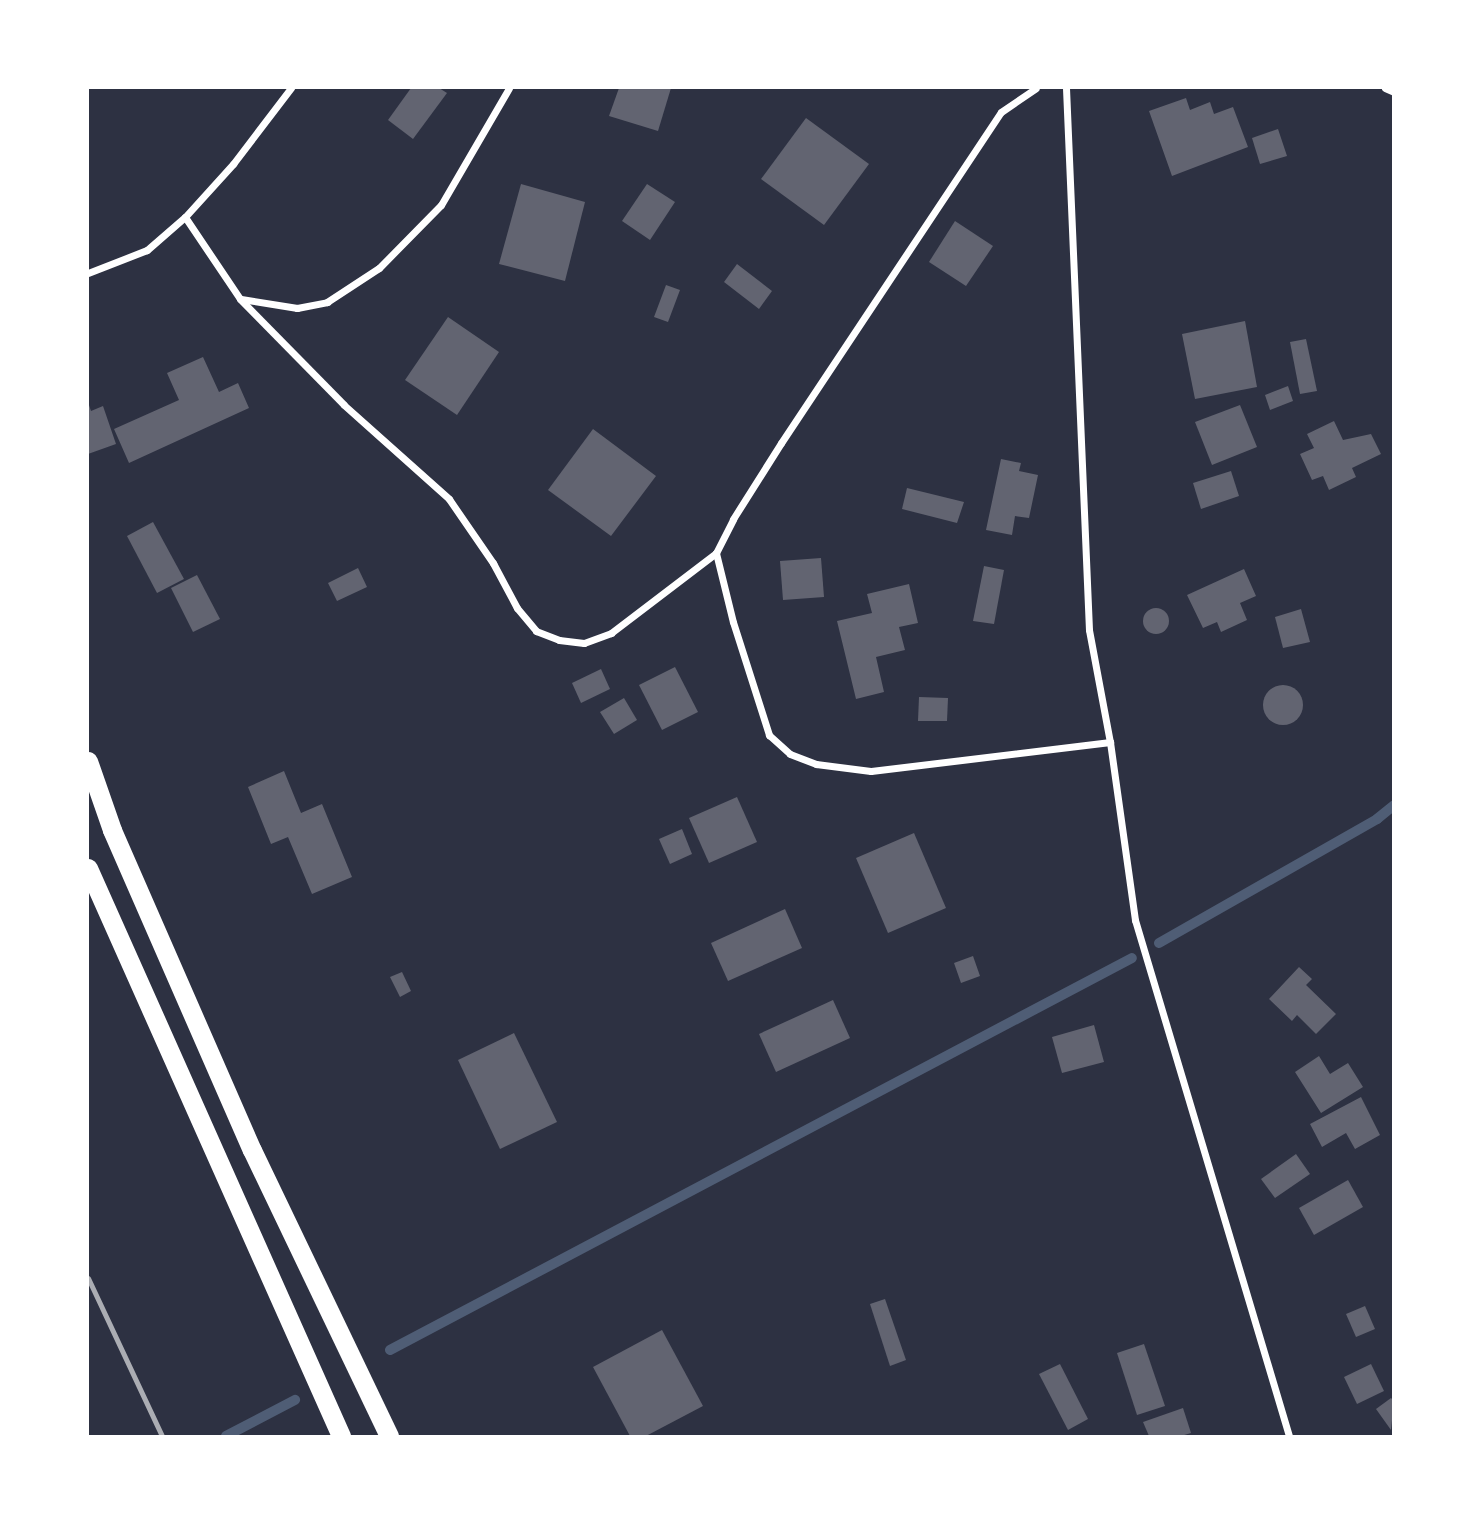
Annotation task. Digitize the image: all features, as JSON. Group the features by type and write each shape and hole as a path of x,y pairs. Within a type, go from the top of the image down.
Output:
{"highway":[{"path":"88,761 112,830 253,1150 389,1437"},
{"path":"88,868 341,1437"}],"street":[{"path":"88,273 147,250 185,217 233,164 291,88"},
{"path":"240,299 297,308 327,302 379,268 441,205 509,88"},
{"path":"185,217 240,299 344,405 449,499 493,563 517,608 536,631 559,640 584,643 611,633 716,553 733,519 781,443 1001,111 1036,88"},
{"path":"1066,88 1089,630 1110,742 1135,920 1289,1437"},
{"path":"1385,88 1394,92"},
{"path":"716,553 733,622 769,735 790,754 816,764 871,771 1110,742"}],"building":[{"path":"411,88 439,88 447,93 413,139 388,120"},
{"path":"619,88 671,88 658,131 609,116"},
{"path":"1186,98 1190,110 1210,102 1214,114 1233,107 1248,147 1172,176 1149,111"},
{"path":"806,118 869,164 824,225 761,179"},
{"path":"1278,129 1287,156 1260,164 1252,138"},
{"path":"521,184 585,202 565,281 499,264"},
{"path":"647,184 675,202 650,240 622,221"},
{"path":"955,221 993,246 966,286 929,262"},
{"path":"737,264 772,291 759,309 724,282"},
{"path":"666,285 680,290 668,322 654,317"},
{"path":"448,317 499,352 457,415 405,380"},
{"path":"1245,321 1257,387 1195,399 1182,334"},
{"path":"1306,339 1317,391 1300,394 1290,342"},
{"path":"203,357 219,392 238,383 249,408 129,463 114,429 179,400 167,373"},
{"path":"1288,386 1293,401 1270,410 1265,395"},
{"path":"88,402 91,411 103,406 116,444 88,454"},
{"path":"1240,405 1257,447 1212,465 1195,422"},
{"path":"1334,421 1343,440 1371,434 1381,454 1352,468 1356,477 1329,490 1323,476 1312,480 1300,454 1314,448 1307,434"},
{"path":"593,429 656,476 611,536 548,490"},
{"path":"1001,459 1021,463 1019,471 1038,475 1029,518 1015,516 1012,535 986,530"},
{"path":"1231,471 1239,496 1201,509 1193,483"},
{"path":"907,488 964,502 957,523 902,509"},
{"path":"153,522 184,579 157,593 127,536"},
{"path":"821,558 824,597 783,600 780,561"},
{"path":"984,566 1004,570 994,624 973,621"},
{"path":"358,568 367,587 337,601 328,583"},
{"path":"1244,569 1256,596 1240,603 1247,620 1221,632 1217,622 1203,628 1187,595"},
{"path":"197,575 220,619 193,632 171,588"},
{"path":"909,584 918,623 899,627 905,650 876,657 884,692 856,699 837,621 872,613 867,594"},
{"path":"1156,608 1165,612 1169,621 1165,630 1156,634 1147,630 1143,621 1147,612"},
{"path":"1301,609 1310,642 1283,648 1275,617"},
{"path":"675,667 698,712 662,730 639,685"},
{"path":"601,669 610,689 581,703 572,683"},
{"path":"1283,685 1291,686 1297,691 1302,697 1302,713 1297,719 1291,724 1283,725 1275,724 1269,719 1264,713 1263,705 1264,697 1269,691 1275,686"},
{"path":"919,697 948,698 947,721 918,721"},
{"path":"624,698 637,720 614,734 600,712"},
{"path":"284,771 301,813 322,804 352,877 312,894 288,837 271,844 248,787"},
{"path":"737,797 757,842 709,863 689,818"},
{"path":"682,829 692,854 670,864 659,839"},
{"path":"914,833 946,908 888,933 856,858"},
{"path":"785,909 802,948 728,981 711,943"},
{"path":"973,956 980,976 961,983 954,963"},
{"path":"1299,967 1312,979 1306,985 1336,1014 1316,1034 1297,1015 1292,1021 1269,999"},
{"path":"402,972 411,991 400,997 390,977"},
{"path":"833,1000 850,1038 776,1072 759,1034"},
{"path":"1094,1025 1104,1062 1062,1073 1052,1037"},
{"path":"514,1033 557,1122 500,1149 458,1060"},
{"path":"1319,1056 1330,1074 1348,1063 1363,1087 1321,1113 1295,1072"},
{"path":"1361,1097 1380,1135 1355,1149 1346,1133 1322,1147 1310,1124"},
{"path":"1296,1154 1310,1174 1275,1198 1261,1179"},
{"path":"1348,1180 1363,1207 1314,1235 1299,1208"},
{"path":"885,1299 906,1360 890,1366 870,1304"},
{"path":"1365,1306 1375,1329 1356,1337 1346,1314"},
{"path":"662,1330 703,1406 646,1436 630,1436 593,1367"},
{"path":"1144,1344 1165,1406 1137,1415 1117,1353"},
{"path":"1060,1364 1088,1419 1068,1430 1039,1374"},
{"path":"1371,1364 1384,1391 1357,1404 1344,1377"},
{"path":"1391,1398 1394,1401 1391,1430 1376,1409"},
{"path":"1183,1408 1191,1433 1181,1436 1149,1436 1143,1422"}],"waterway":[{"path":"1159,943 1377,819 1394,805"},
{"path":"390,1350 1132,958"},
{"path":"226,1436 295,1400"}],"railway":[{"path":"88,1278 162,1436"}]}
